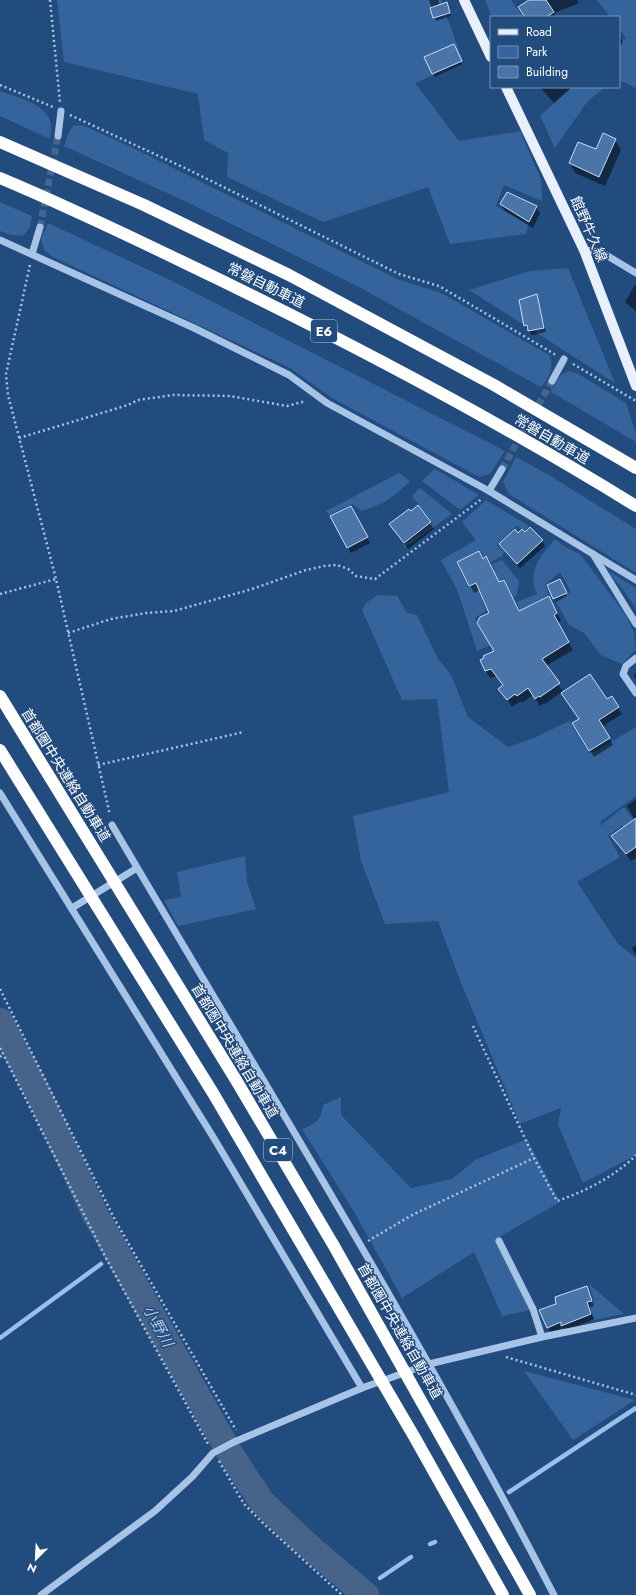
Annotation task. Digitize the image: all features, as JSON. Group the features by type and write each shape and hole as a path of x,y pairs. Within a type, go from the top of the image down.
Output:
{"highway":[{"name":"常磐自動車道","path":"0,142 144,205 290,275 494,385 636,468"},
{"name":"常磐自動車道","path":"0,178 131,237 303,320 478,414 636,506"},
{"name":"首都圏中央連絡自動車道","path":"0,696 240,1086 420,1396 530,1595"},
{"name":"C4","path":"0,750 213,1094 415,1438 503,1595"}],"main road":[{"path":"464,0 490,55"},
{"name":"館野牛久線","path":"506,88 584,250 636,386"}],"street":[{"path":"58,136 61,111"},
{"path":"32,254 40,227"},
{"path":"0,240 194,328 289,376 320,397 489,491 636,580"},
{"path":"584,250 601,252 636,273"},
{"path":"552,381 564,359"},
{"path":"489,491 502,469"},
{"path":"592,552 635,621"},
{"path":"636,658 626,666 623,674 636,693"},
{"path":"0,793 215,1140 362,1388"},
{"path":"112,825 361,1244 429,1364 554,1595"},
{"path":"72,908 137,868"},
{"path":"499,1241 533,1309 542,1337"},
{"path":"41,1595 155,1511 192,1478 214,1453 238,1440 362,1388 429,1364 542,1337 636,1318"}],"path":[{"path":"50,0 61,111"},
{"path":"0,85 61,111 208,179 399,274 439,286 636,401"},
{"path":"32,254 6,374 8,395 56,580 112,825"},
{"path":"19,438 128,405 138,400 173,395 230,396 287,406 320,397"},
{"path":"68,633 111,619 146,613 174,611 252,589 306,570 324,566 337,565 348,569 356,576 375,579 484,498 489,491"},
{"path":"0,594 56,580"},
{"path":"98,765 244,732"},
{"path":"0,989 115,1220 238,1440"},
{"path":"473,1026 534,1158 557,1201 605,1178 628,1164 636,1155"},
{"path":"0,1048 106,1258 214,1453 244,1504 342,1595"},
{"path":"0,1057 3,1054"},
{"path":"361,1244 412,1214 534,1158"},
{"path":"485,1351 636,1394"}],"green space":[{"path":"57,0 441,0 463,62 415,83 459,141 520,131 541,179 542,201 504,185 496,206 528,224 526,234 450,244 428,187 323,222 227,177 228,153 204,140 198,94 64,62"},
{"path":"485,0 511,0 522,16 492,16"},
{"path":"597,0 636,0 636,88 620,80 620,43 626,38 620,30 620,16 609,16"},
{"path":"571,88 604,88 587,102 555,148 540,116"},
{"path":"0,91 29,101 44,112 49,119 51,128 50,139 0,116"},
{"path":"82,125 133,148 397,279 441,293 549,355 551,360 551,368 549,376 541,387 355,285 189,203 64,146 73,126"},
{"path":"0,202 32,216 30,227 23,236 11,235 0,231"},
{"path":"48,223 170,280 505,451 490,474 479,477 332,398 290,368 53,257 44,250 41,238"},
{"path":"568,268 615,383 469,290 530,271"},
{"path":"569,371 577,373 626,403 636,434 636,442 551,392 560,377"},
{"path":"516,457 547,474 636,529 636,573 509,494 503,482"},
{"path":"435,469 479,495 460,510 422,481"},
{"path":"399,473 410,481 394,496 383,503 362,511 352,504 329,515 326,511"},
{"path":"420,488 452,514 405,548 403,545 433,523 412,496"},
{"path":"486,500 529,526 525,530 516,526 497,545 504,552 502,556 491,562 487,557 484,558 480,550 456,562 468,587 493,576 491,572 495,570 492,564 502,560 519,581 517,594 514,598 504,578 489,585 477,586 486,611 475,618 478,627 484,636 504,628 508,637 477,651 458,592 441,560 476,540 462,522"},
{"path":"555,539 562,545 581,555 625,614 634,632 636,649 622,664 601,655 584,633 569,625 555,600 571,592 560,572 545,585 549,594 528,606 537,624 523,619 517,602 537,594 533,578 534,571 540,558"},
{"path":"610,572 636,588 636,609 622,588 611,576"},
{"path":"378,595 397,596 407,613 417,615 438,659 451,675 468,717 508,747 534,738 569,721 589,753 598,750 636,727 636,796 600,822 604,829 602,824 624,807 636,824 636,829 630,822 625,826 621,826 608,836 620,857 577,882 618,944 636,958 636,1155 583,1183 558,1125 561,1108 520,1124 459,978 438,921 385,924 361,861 353,816 449,792 437,699 402,700 362,610 366,603"},
{"path":"245,856 247,882 256,909 178,926 164,900 181,897 177,872"},
{"path":"341,1097 341,1115 411,1188 452,1179 475,1160 527,1139 560,1202 496,1239 531,1310 502,1316 474,1252 402,1298 356,1215 302,1129 317,1121 321,1114 323,1105"},
{"path":"589,1284 624,1314 594,1320 589,1303 594,1301"},
{"path":"524,1371 635,1400 573,1440"}],"building":[{"path":"529,0 546,0 554,12 548,16 524,16 518,7"},
{"path":"447,2 450,13 433,18 430,8"},
{"path":"454,44 462,61 432,74 424,57"},
{"path":"603,133 616,139 599,177 569,163 578,142 596,149"},
{"path":"507,192 537,206 529,222 500,204"},
{"path":"537,294 544,328 528,331 527,325 524,326 519,300"},
{"path":"418,505 431,522 404,543 389,524 409,509 411,511"},
{"path":"351,506 368,537 347,548 330,516"},
{"path":"530,527 543,540 517,564 499,544 515,529 518,533 522,529 525,532"},
{"path":"479,551 483,559 486,556 499,582 504,580 519,611 549,596 557,613 554,615 569,642 542,659 560,683 535,699 528,688 517,696 515,694 507,700 498,689 503,685 491,669 485,671 480,660 484,658 483,656 494,651 477,623 480,617 489,613 476,583 469,586 457,562"},
{"path":"560,579 567,593 553,599 547,585"},
{"path":"590,674 607,699 612,696 619,707 599,720 610,738 589,751 572,723 579,719 561,693"},
{"path":"636,818 636,847 626,854 611,836"},
{"path":"587,1286 592,1301 587,1302 591,1314 561,1326 561,1322 547,1328 539,1310 556,1304 555,1297"}],"waterway":[{"name":"小野川","path":"0,1021 39,1095 95,1214 231,1455 262,1502 303,1541 366,1595"},
{"path":"0,1338 101,1264"},
{"path":"509,1492 636,1408"},
{"path":"430,1544 435,1542"},
{"path":"380,1578 411,1557"}],"tunnel":[{"path":"40,227 58,136"},
{"path":"502,469 552,381"}]}
